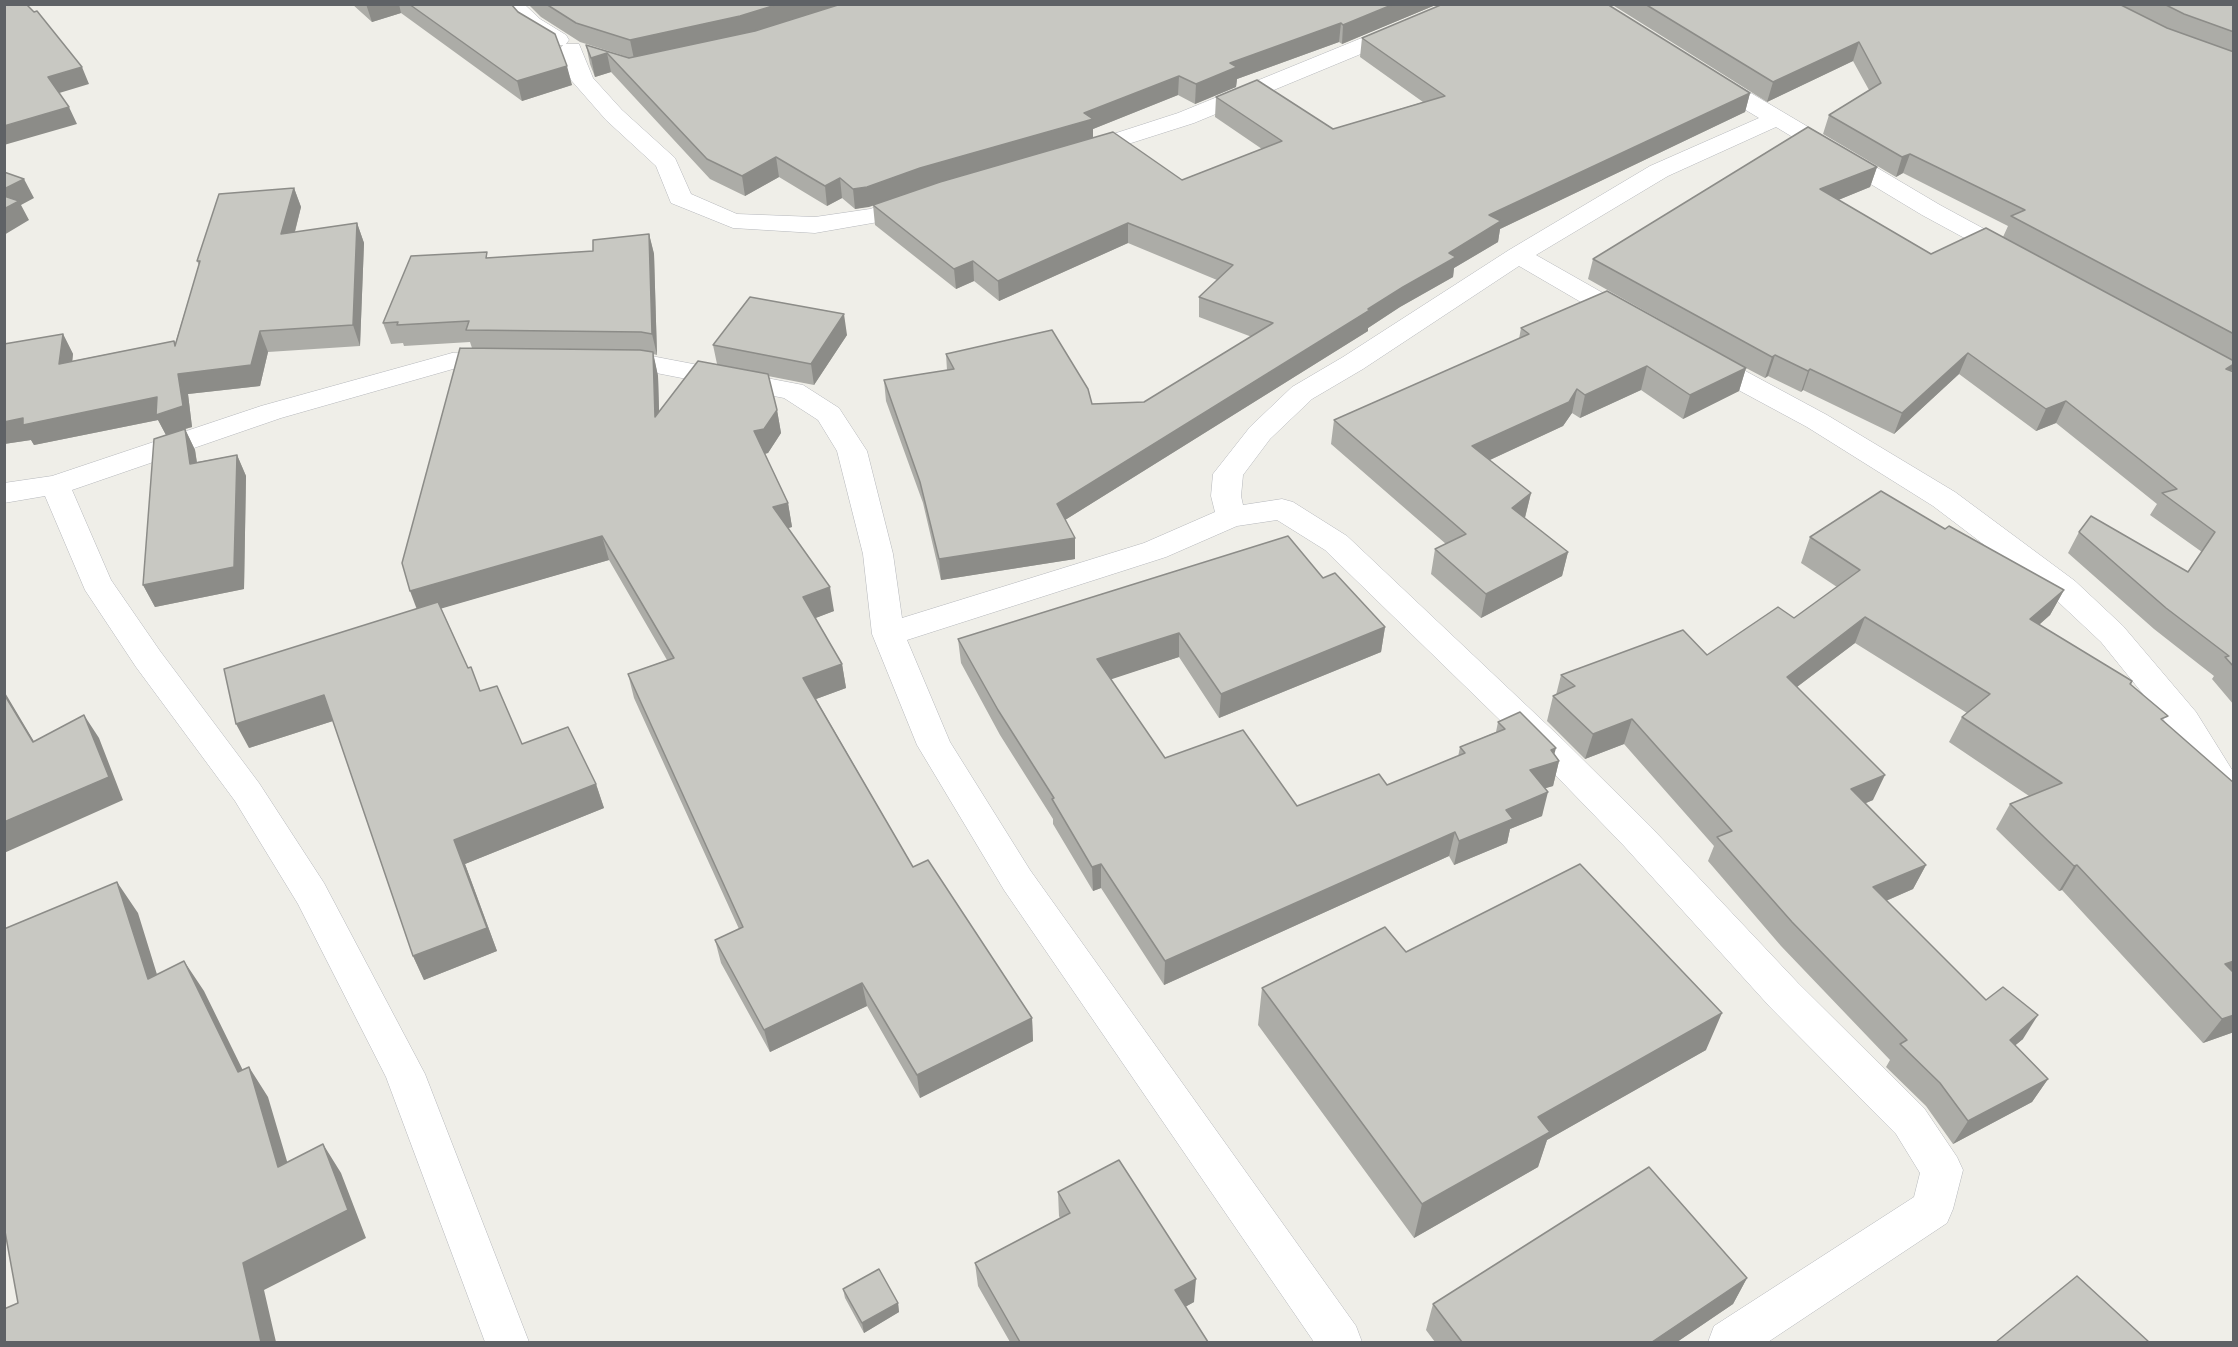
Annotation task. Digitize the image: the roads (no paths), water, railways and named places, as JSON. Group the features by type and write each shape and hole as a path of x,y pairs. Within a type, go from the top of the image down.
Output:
{"street":[{"path":"512,4 532,24 582,52 582,80 614,115 667,163 680,198 733,221 815,225 875,216 932,195"},
{"path":"1062,158 1186,118 1465,4"},
{"path":"1687,65 1930,210 2039,269"},
{"path":"1231,517 1226,496 1228,474 1260,433 1302,393 1353,363 1518,255 1659,171 1775,118"},
{"path":"1518,255 1650,330"},
{"path":"1681,347 1817,421 1944,499 2064,589 2112,634 2184,721 2234,803"},
{"path":"4,493 55,484 158,452 271,412 452,362 530,362"},
{"path":"588,363 646,363 793,391 829,414 852,451 878,554 888,634 934,744 1017,880 1340,1342"},
{"path":"55,484 96,582 148,659 247,792 311,894 405,1074 507,1342"},
{"path":"888,634 1155,550 1231,517 1282,509 1336,543 1550,748 1637,836 1784,995 1910,1121 1942,1170 1932,1209 1730,1342"}]}
